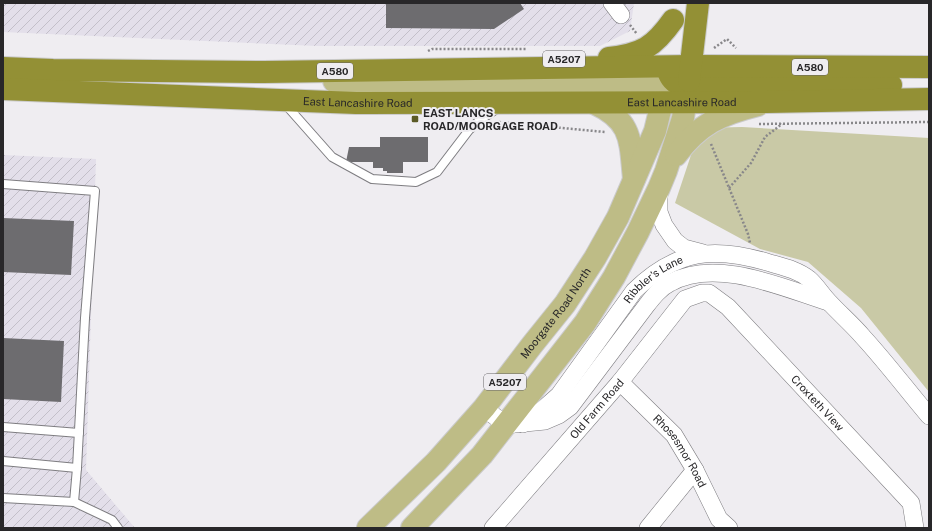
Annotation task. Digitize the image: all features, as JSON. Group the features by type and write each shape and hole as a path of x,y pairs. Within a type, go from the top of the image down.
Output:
{"highway":[{"name":"A5207","path":"688,84 698,3"},
{"name":"A5207","path":"441,70 476,62 608,58 640,52 654,43 662,35 674,11"},
{"name":"A5207","path":"664,85 674,11"},
{"name":"East Lancashire Road","path":"3,68 53,70 264,72 441,70 664,85 929,67"},
{"name":"East Lancashire Road","path":"3,89 356,103 503,104 594,103 664,85 688,84 767,102 929,99"},
{"path":"688,84 929,85"}],"main road":[{"path":"264,72 306,81 664,85"},
{"name":"A5207","path":"663,179 683,118 688,84"},
{"name":"Moorgate Road North","path":"368,528 436,462 484,408 565,304 595,258 618,217 634,182 655,131 664,85"},
{"name":"A5207","path":"412,528 482,455 514,425 586,322 614,277 638,232 663,179 676,155 685,143 708,123 728,114 767,102"},
{"path":"594,103 608,110 617,118 625,129 630,143 634,182"}],"street":[{"path":"663,179 659,212 664,225 675,241 684,248 703,253"},
{"name":"Ribbler's Lane","path":"514,425 542,410 559,395 634,291 647,279 675,261 703,253 732,254 752,257 797,271 809,280 828,302 863,336 929,416"},
{"name":"Ribbler's Lane","path":"514,425 545,421 559,415 570,407 659,291 670,283 683,277 699,274 743,275 828,302"},
{"name":"Old Farm Road","path":"493,528 620,382 685,299 702,293"},
{"name":"Croxteth View","path":"702,293 709,294 728,307 910,503 915,528"},
{"name":"Rhosesmor Road","path":"620,382 674,435 695,470 719,525"},
{"path":"484,408 514,425"},
{"path":"648,528 695,470"}],"lane":[{"path":"282,100 332,157 372,179 416,182 437,172 469,130 480,120 503,104"},
{"path":"3,184 95,191 85,318 74,502"},
{"path":"3,427 79,433"},
{"path":"3,461 77,468"},
{"path":"3,498 74,502 112,520 118,528"}],"path":[{"path":"492,122 611,133"},
{"path":"756,124 929,122"},
{"path":"729,188 751,163 765,137 782,124"},
{"path":"710,142 748,234 752,257"}],"shaded area":[{"path":"3,3 634,3 630,31 600,46 317,46 3,32"},
{"path":"3,155 96,159 86,470 135,528 3,528"}],"green space":[{"path":"742,127 929,138 929,392 861,308 808,262 760,249 675,203 700,128"}],"building":[{"path":"386,3 520,3 524,9 494,29 386,28"},
{"path":"380,137 428,137 428,162 403,162 403,173 387,173 387,171 383,171 383,168 373,168 373,162 346,162 349,147 380,147"},
{"path":"3,218 74,221 71,275 3,272"},
{"path":"3,338 64,341 61,402 3,399"}],"place":[{"name":"EAST LANCS ROAD/MOORGAGE ROAD","path":"415,119"}]}
